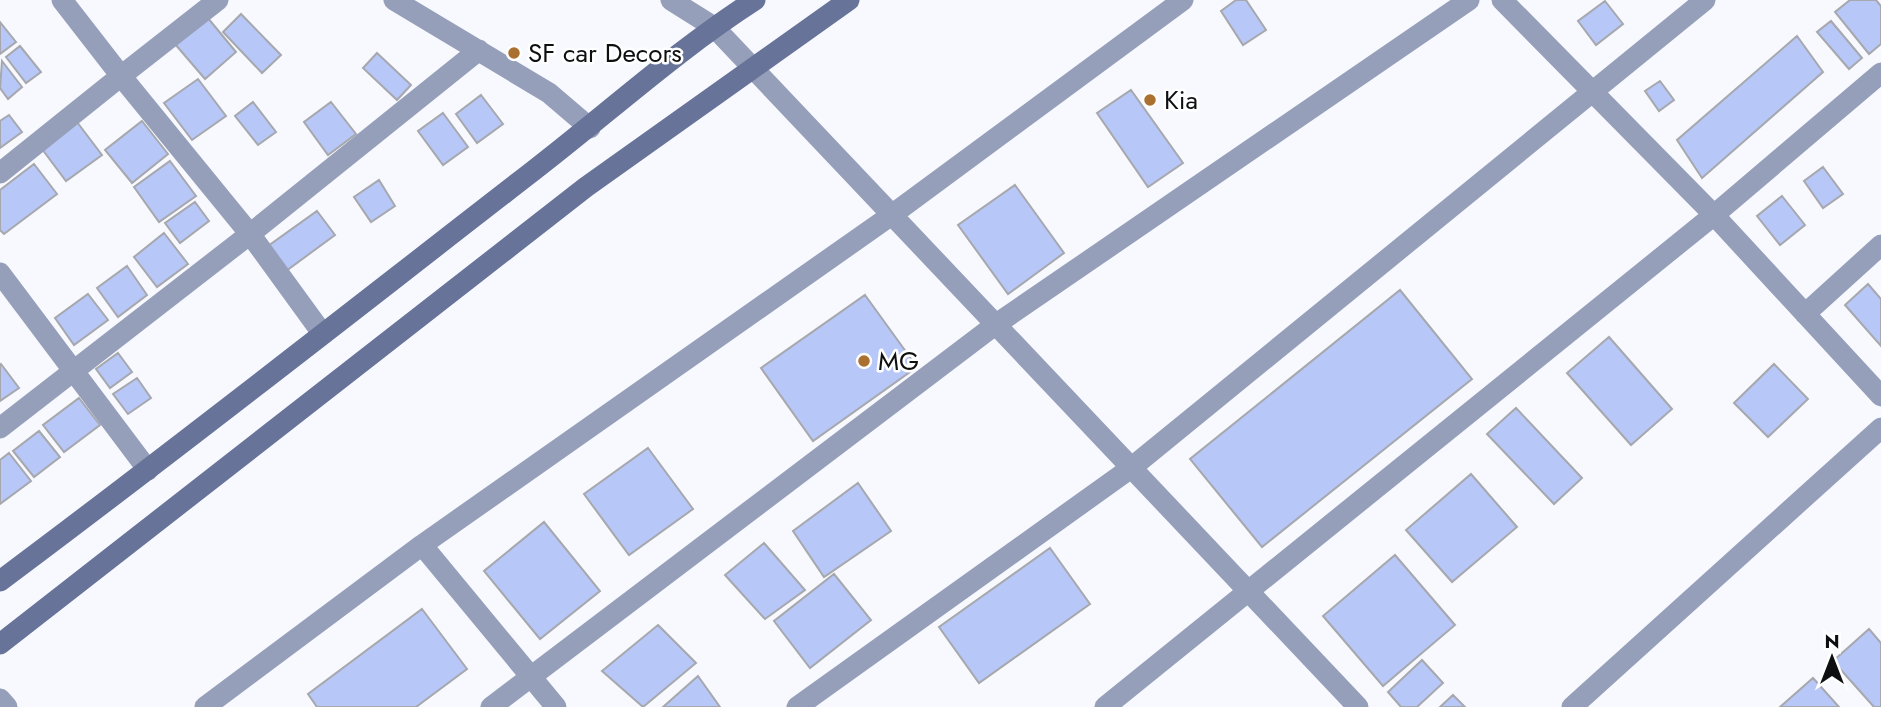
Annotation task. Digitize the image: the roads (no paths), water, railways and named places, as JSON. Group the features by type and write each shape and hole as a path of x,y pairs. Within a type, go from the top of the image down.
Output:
{"main road":[{"path":"0,581 590,128 714,27 755,0"},
{"path":"0,644 586,187 849,0"}],"street":[{"path":"62,0 250,234 322,333"},
{"path":"0,173 218,0"},
{"path":"394,0 549,93 590,128"},
{"path":"671,0 714,27 894,214 995,325 1358,707"},
{"path":"205,707 422,545 894,214 1183,0"},
{"path":"491,707 995,325 1469,0"},
{"path":"1502,0 1714,215 1881,396"},
{"path":"797,707 1131,468 1592,89 1705,0"},
{"path":"0,428 250,234 479,50"},
{"path":"1105,707 1714,215 1881,73"},
{"path":"1805,314 1881,245"},
{"path":"0,273 148,470"},
{"path":"1572,707 1881,428"},
{"path":"422,545 556,707"},
{"path":"0,699 7,707"}],"place":[{"name":"SF car Decors","path":"514,53"},
{"name":"Kia","path":"1150,100"},
{"name":"MG","path":"864,361"}]}
